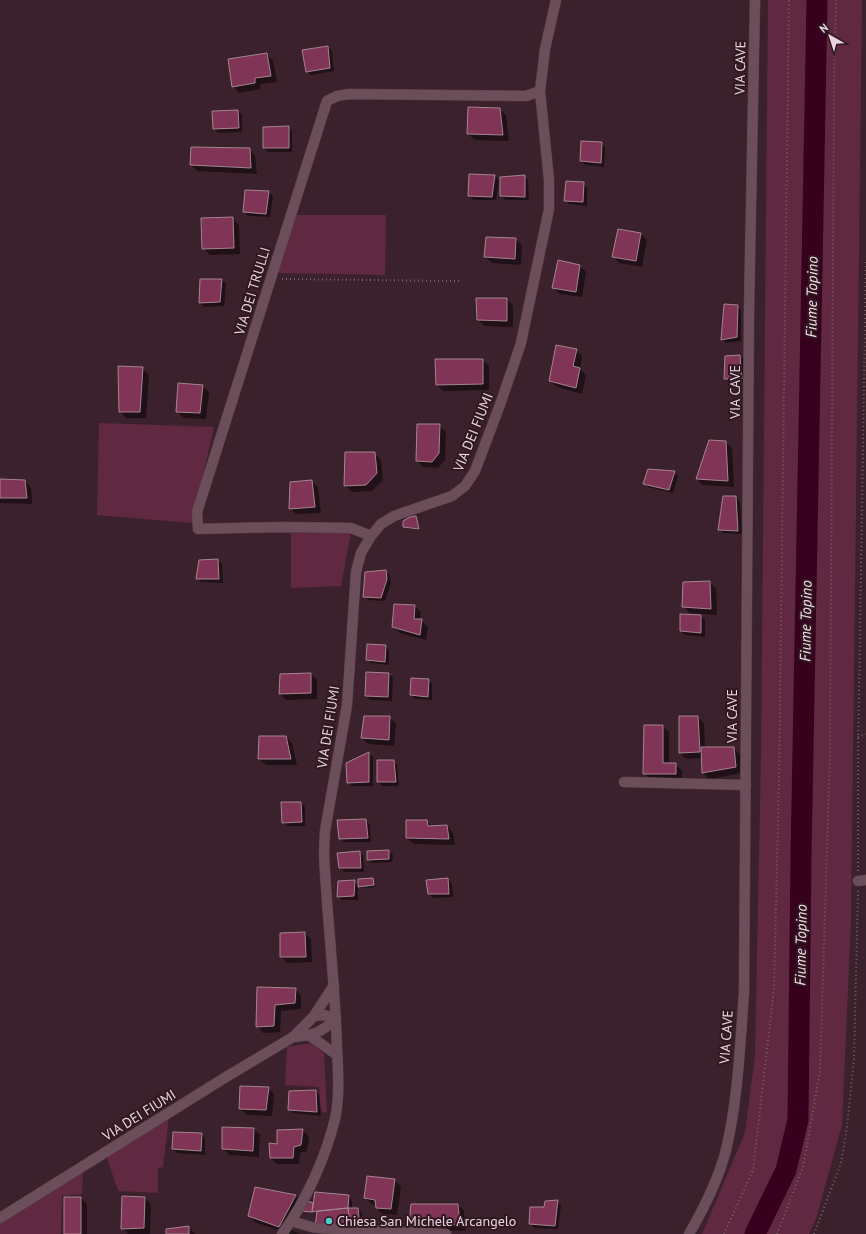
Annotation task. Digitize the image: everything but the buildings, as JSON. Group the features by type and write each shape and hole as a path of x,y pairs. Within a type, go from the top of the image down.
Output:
{"street":[{"name":"VIA DEI FIUMI","path":"282,1234 291,1221 311,1184 335,1119 338,1091 336,1019 325,888 325,831 347,705 356,572 361,552 381,524 394,516 452,496 465,486 476,471 521,343 549,209 549,180 540,91 544,49 556,0"},
{"name":"VIA CAVE","path":"689,1234 712,1187 725,1151 737,1081 744,993 749,311 755,0"},
{"name":"VIA DEI TRULLI","path":"371,536 351,528 280,527 198,529 197,512 263,309 271,279 327,102 337,96 349,94 526,96 540,91"},
{"path":"624,782 746,785"},
{"name":"VIA DEI FIUMI","path":"0,1218 293,1037 314,1016 334,985"},
{"path":"314,1016 324,1015 336,1019"},
{"name":"VIA DEI FIUMI","path":"293,1037 310,1036 323,1030 336,1019"},
{"path":"310,1036 337,1055"},
{"path":"291,1221 315,1228 446,1234"}],"path":[{"path":"724,1234 753,1170 774,989 779,779 789,0"},
{"path":"777,1234 803,1167 820,1072 830,752 834,99 836,0"},
{"path":"814,1234 842,1163 854,1059 862,880 858,737 866,262"},
{"path":"271,279 459,281"},
{"path":"858,737 866,734"}],"shaded area":[{"path":"768,0 862,0 851,921 842,1125 816,1219 809,1234 702,1234 745,1133 755,1056 761,756"},
{"path":"296,215 386,215 385,275 277,273"},
{"path":"99,423 214,427 192,523 97,515"},
{"path":"351,532 341,586 291,588 291,533"},
{"path":"312,1043 324,1054 327,1113 321,1111 319,1087 285,1085 287,1047"},
{"path":"169,1117 163,1167 158,1168 158,1193 118,1191 105,1152"},
{"path":"83,1172 82,1194 62,1196 61,1234 0,1234 0,1221"}],"waterway":[{"name":"Fiume Topino","path":"755,1234 786,1170 798,1120 801,856 817,0"}],"place":[{"name":"Chiesa San Michele Arcangelo","path":"329,1221"}]}
